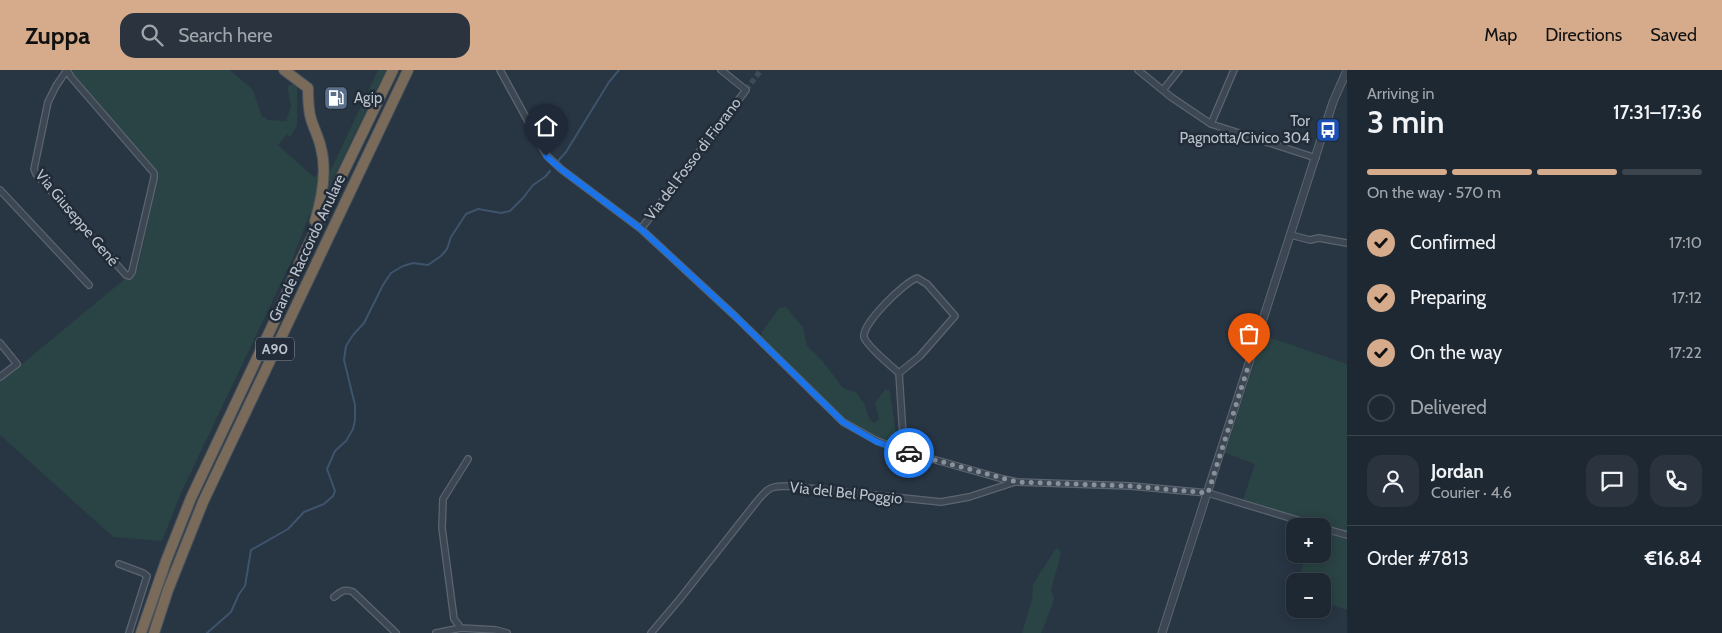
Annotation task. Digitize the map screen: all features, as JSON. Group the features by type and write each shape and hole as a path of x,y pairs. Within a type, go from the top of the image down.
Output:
{"highway":[{"path":"284,70 308,88 310,118 322,149 323,180 320,201 316,220 300,262"},
{"name":"Grande Raccordo Anulare","path":"140,633 166,560 192,498 276,320 300,262 393,70"},
{"name":"Grande Raccordo Anulare","path":"154,633 168,590 210,486 408,70"}],"street":[{"name":"Via Giuseppe Gené","path":"67,70 154,173 130,276 126,275 101,248 34,169 50,98 67,70"},
{"path":"500,70 546,156 641,229 736,317 843,422 877,442 904,452 1017,482 1131,486 1208,493 1291,518"},
{"name":"Via del Fosso di Fiorano","path":"641,229 746,90 721,70"},
{"path":"1138,70 1211,124 1316,158"},
{"path":"1163,90 1179,70"},
{"path":"1211,124 1234,70"},
{"path":"1162,633 1333,102 1347,70"},
{"path":"0,190 88,285"},
{"path":"1291,235 1310,240 1319,238 1347,243"},
{"path":"899,373 920,356 955,316 927,284 917,278 904,286 870,322 865,332 865,340 899,373 904,452"},
{"path":"0,344 17,364 0,377"},
{"path":"461,628 454,619 442,528 442,508 443,499 468,459"},
{"name":"Via del Bel Poggio","path":"651,633 758,500 772,486 789,486 941,502 1017,482"},
{"path":"1331,531 1347,535"},
{"path":"119,564 143,572 147,576 129,633"},
{"path":"334,597 343,590 353,592 396,633"},
{"path":"436,633 461,628 496,630 506,633"}],"green space":[{"path":"73,70 230,70 253,90 262,117 266,117 266,120 286,121 291,106 288,86 293,84 297,87 297,126 290,137 287,134 278,145 314,177 319,174 320,201 309,216 293,258 181,493 162,541 113,537 0,435 0,379 22,364 138,268 158,175 72,72"},
{"path":"378,70 386,70 324,197 326,180"},
{"path":"786,307 803,327 807,346 824,363 843,388 856,392 865,405 869,418 874,423 879,419 875,403 885,389 890,391 896,444 882,442 845,419 825,402 761,338 762,332 779,308"},
{"path":"1263,335 1347,364 1347,531 1331,526 1331,518 1303,518 1243,500 1255,464 1225,453"},
{"path":"1331,534 1347,539 1347,610 1331,605 1331,573 1301,573 1303,563 1331,563"},
{"path":"1056,548 1059,549 1061,554 1051,590 1054,597 1053,603 1043,629 1041,633 1022,633 1032,599 1033,584"}],"waterway":[{"path":"558,161 566,152 609,82 619,70"},
{"path":"207,633 231,612 245,586 251,550 288,529 304,512 324,504 333,496 335,491 327,469 335,451 346,441 353,429 355,420 355,405 344,360 346,346 364,323 391,273 413,263 428,265 447,249 451,237 466,214 478,209 501,213 510,211 533,185 550,171"}],"tunnel":[{"path":"746,90 761,70"}],"way so far":[{"path":"909,453 1017,482 1062,482 1208,493 1249,364"}],"place":[{"name":"Agip","path":"336,98"},
{"name":"Tor Pagnotta/Civico 304","path":"1328,130"}],"route":[{"path":"546,156 641,229 736,317 837,418 877,442 909,453"}]}
